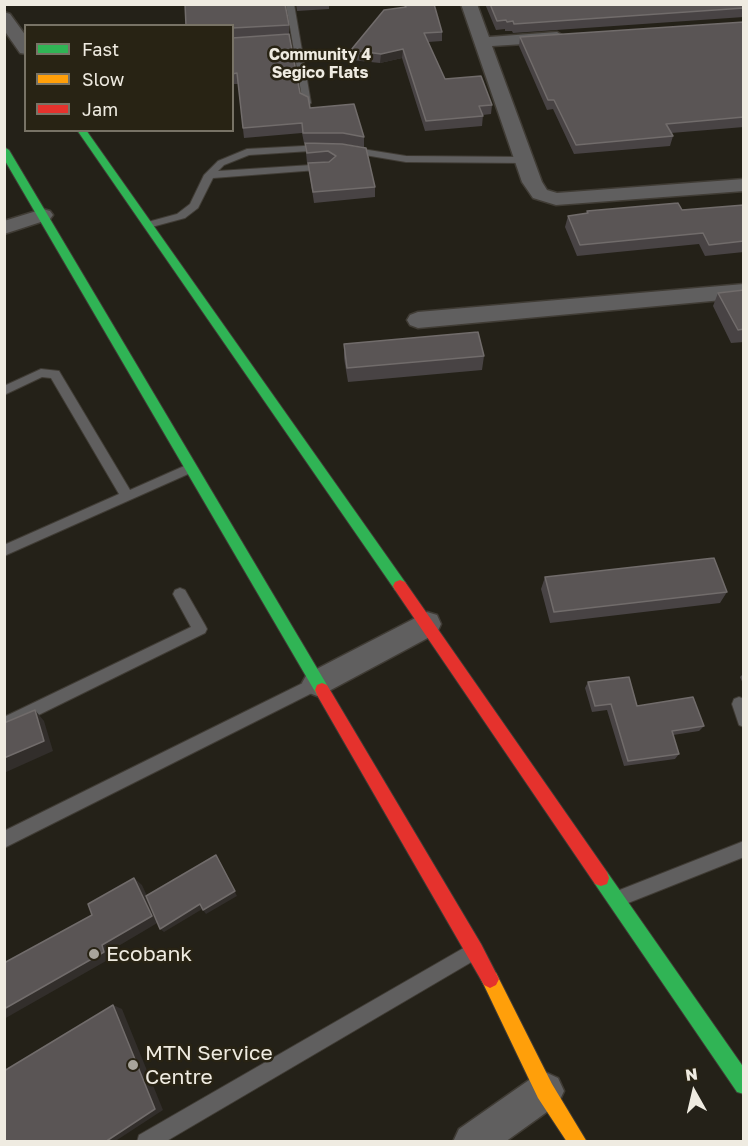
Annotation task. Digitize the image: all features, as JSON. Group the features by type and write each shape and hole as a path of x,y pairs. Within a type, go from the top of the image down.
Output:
{"street":[{"path":"469,4 535,188 546,197 556,199 744,185"},
{"path":"4,17 24,46"},
{"path":"483,42 578,35"},
{"path":"82,132 427,624 744,1085"},
{"path":"4,150 475,950 545,1090 578,1142"},
{"path":"4,228 43,215"},
{"path":"418,320 744,291"},
{"path":"317,682 427,624"},
{"path":"472,1142 545,1090"}],"lane":[{"path":"290,4 307,103"},
{"path":"285,40 296,39"},
{"path":"148,225 181,216 194,206 209,175 221,163 247,152 314,148 338,149 406,159 524,160"},
{"path":"209,175 329,167"},
{"path":"4,391 41,374 55,374 127,496"},
{"path":"4,551 191,468"},
{"path":"4,725 200,629 180,594"},
{"path":"4,840 317,682"},
{"path":"739,704 744,720"},
{"path":"616,900 744,849"},
{"path":"146,1142 475,950"}],"building":[{"path":"185,4 285,4 289,25 234,28 234,24 186,24"},
{"path":"405,4 434,4 442,32 424,33 445,79 481,76 492,105 479,106 483,116 426,121 403,49 381,54 351,50 384,10 406,7"},
{"path":"490,4 744,4 744,8 514,24 513,21 497,21"},
{"path":"744,22 744,117 666,124 673,136 576,145 554,100 548,100 520,37"},
{"path":"289,34 300,93 308,97 310,108 354,104 364,137 343,133 303,133 302,123 243,128 237,73 234,74 234,38"},
{"path":"305,143 342,144 366,148 375,187 313,192 308,163 329,162 336,156 328,151 307,153"},
{"path":"678,203 682,210 744,205 744,241 709,245 703,233 580,245 568,216 588,213 587,211"},
{"path":"744,290 744,329 738,330 718,293"},
{"path":"478,332 484,356 347,368 344,344"},
{"path":"714,558 727,592 554,612 545,577"},
{"path":"629,677 637,706 693,697 704,726 672,731 679,754 628,761 611,704 595,706 588,682"},
{"path":"35,710 44,741 4,758 4,723"},
{"path":"216,855 235,891 203,910 200,904 160,929 146,896"},
{"path":"134,878 152,916 102,945 104,952 4,1009 4,963 92,915 88,904"},
{"path":"113,1005 155,1109 105,1142 4,1142 4,1071"}],"traffic: fast":[{"path":"82,132 400,586"},
{"path":"4,150 322,690"},
{"path":"601,878 744,1085"}],"traffic: slow":[{"path":"490,979 545,1091 578,1142"}],"traffic: jam":[{"path":"400,586 601,878"},
{"path":"322,690 490,979"}],"place":[{"name":"Ecobank","path":"94,954"},
{"name":"MTN Service Centre","path":"133,1065"}],"district":[{"name":"Community 4 Segico Flats","path":"320,64"}]}
